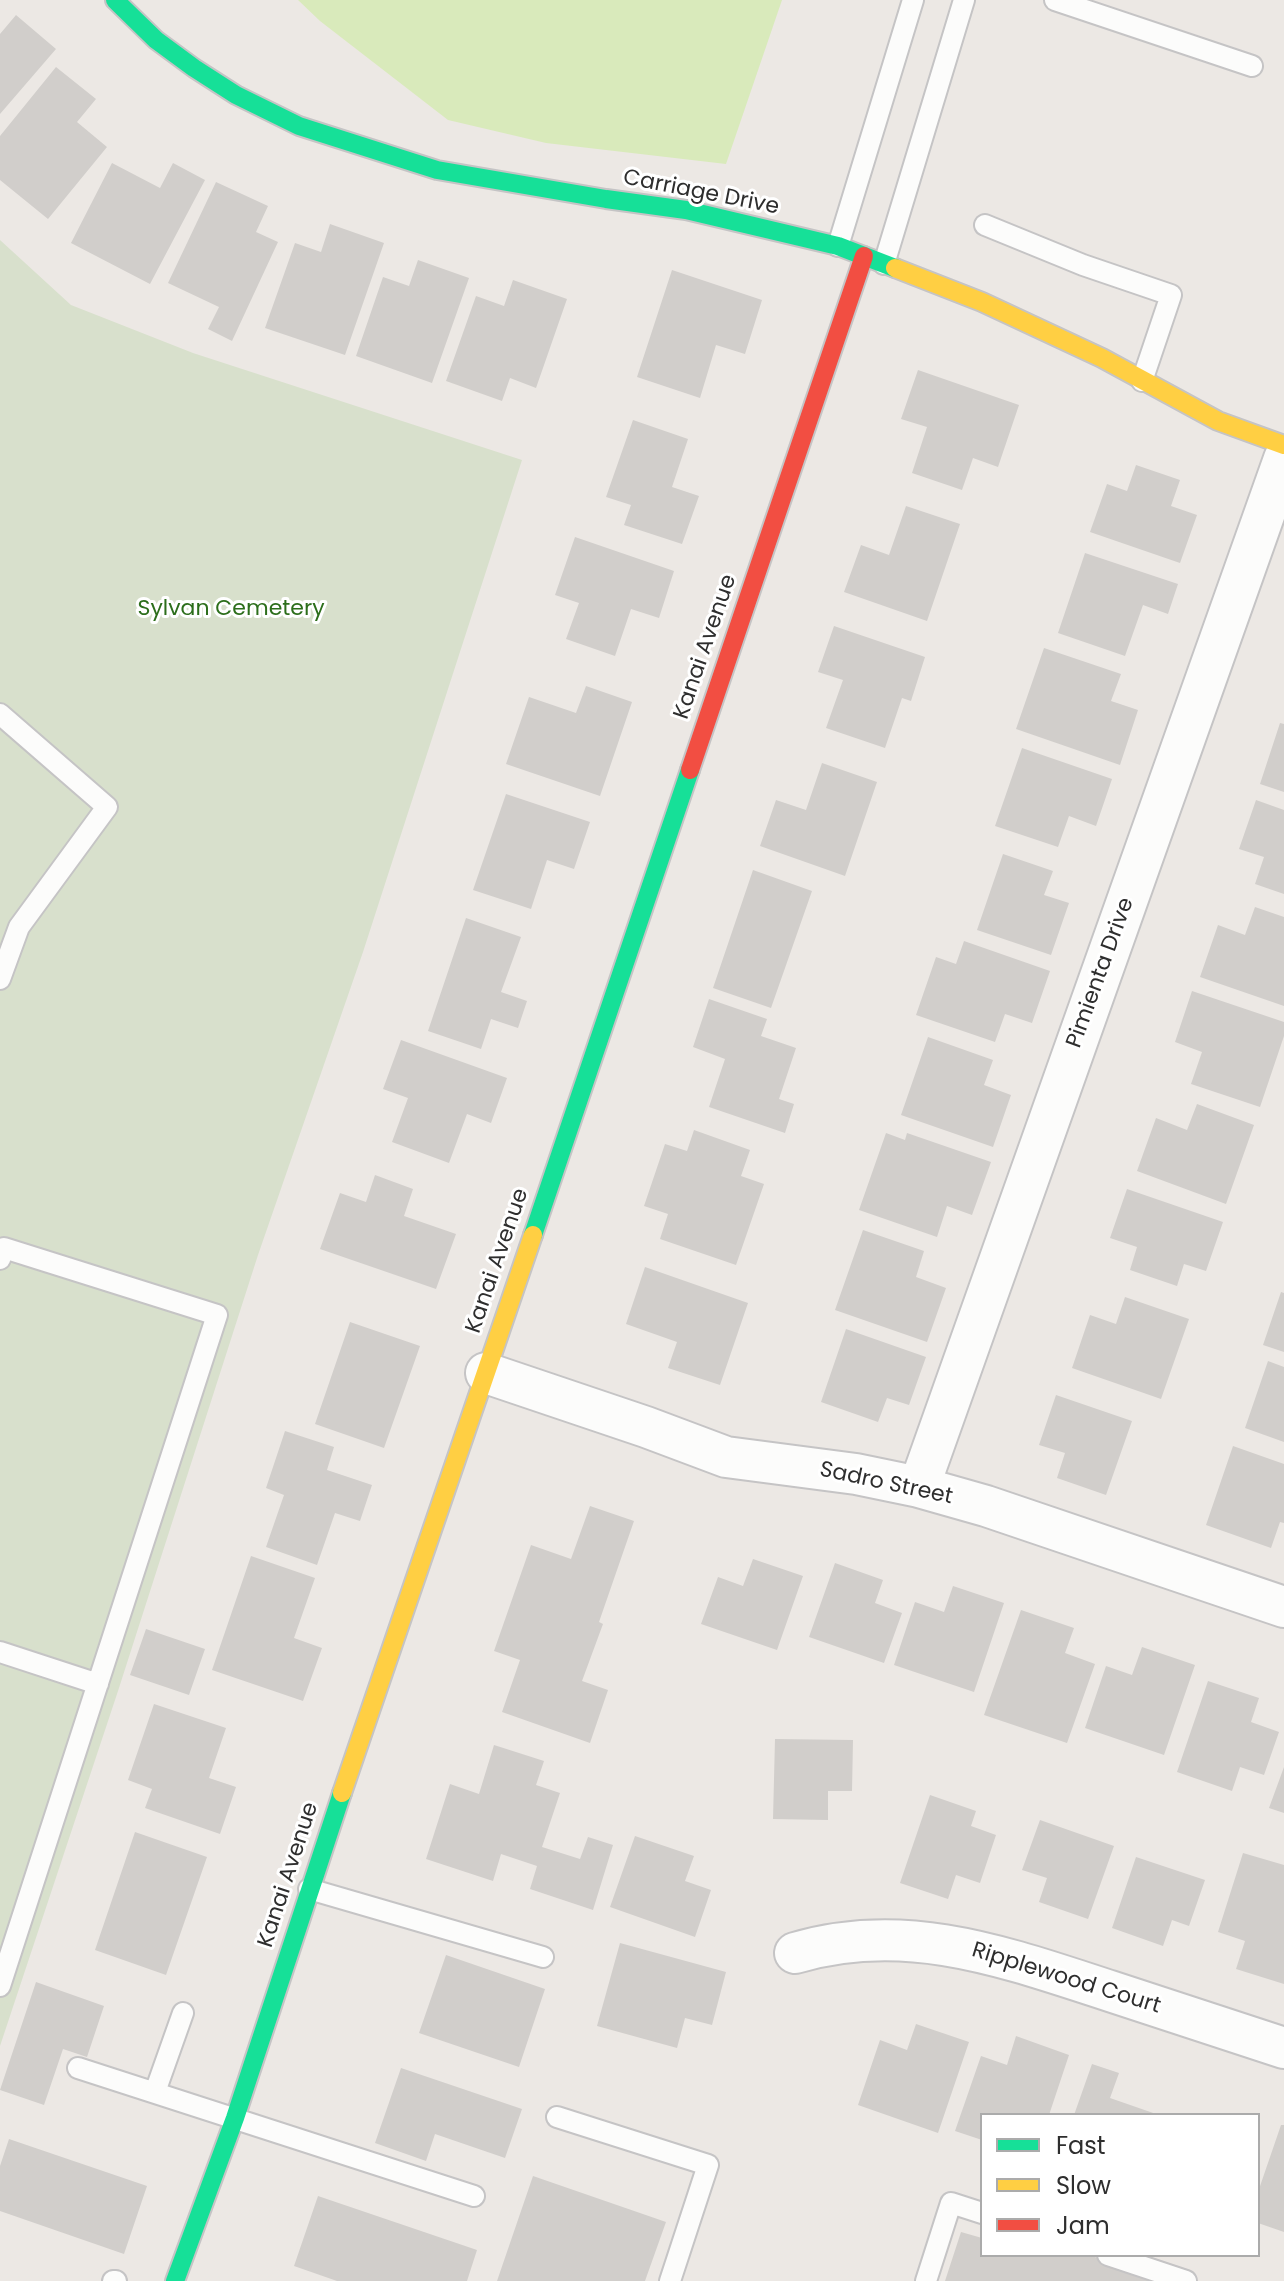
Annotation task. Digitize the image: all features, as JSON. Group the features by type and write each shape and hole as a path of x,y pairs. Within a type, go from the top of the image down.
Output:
{"street":[{"name":"Carriage Drive","path":"115,0 156,40 194,68 236,95 299,126 437,170 686,210 838,246 982,302 1102,358 1218,421 1279,443"},
{"name":"Kanai Avenue","path":"175,2281 235,2118 309,1889 864,256"},
{"name":"Pimienta Drive","path":"919,1487 1279,443"},
{"name":"Sadro Street","path":"486,1373 726,1457 856,1474 919,1487 986,1506 1284,1607"},
{"name":"Ripplewood Court","path":"795,1953 873,1939 926,1942 979,1950 1284,2048"}],"lane":[{"path":"838,246 913,0"},
{"path":"884,264 964,0"},
{"path":"1055,0 1252,66"},
{"path":"985,225 1083,265 1171,295 1142,381"},
{"path":"0,714 107,807 19,927 0,979"},
{"path":"0,1986 217,1315 1,1250"},
{"path":"0,1652 98,1684"},
{"path":"309,1889 543,1957"},
{"path":"155,2092 183,2013"},
{"path":"78,2068 474,2196"},
{"path":"557,2117 708,2165 670,2281"},
{"path":"926,2281 951,2203 980,2212"},
{"path":"1114,2257 1186,2281"}],"green space":[{"path":"298,0 782,0 726,164 546,143 448,120 320,21"},
{"name":"Sylvan Cemetery","path":"0,240 71,305 193,353 522,460 363,952 258,1255 0,2046"}],"building":[{"path":"16,15 56,49 0,114 0,34"},
{"path":"56,67 96,99 77,122 107,147 48,219 0,180 0,136"},
{"path":"112,163 160,188 173,163 205,180 150,284 71,243"},
{"path":"216,182 268,206 256,232 278,242 232,341 208,329 219,307 168,283"},
{"path":"330,224 384,243 345,355 265,328 295,243 321,252"},
{"path":"418,260 469,278 432,383 356,356 383,277 409,286"},
{"path":"672,270 762,300 745,354 716,345 700,398 637,377"},
{"path":"513,280 567,299 536,388 510,378 502,401 446,381 476,296 504,306"},
{"path":"918,370 1019,405 998,467 973,458 962,490 912,473 927,427 901,419"},
{"path":"633,420 688,439 672,487 699,496 682,544 624,525 631,505 606,497"},
{"path":"1136,465 1180,480 1171,506 1197,515 1180,563 1090,532 1107,484 1127,491"},
{"path":"906,506 960,524 927,621 844,592 861,545 889,555"},
{"path":"575,537 674,571 659,618 631,609 615,656 566,639 579,603 555,595"},
{"path":"1085,553 1178,584 1168,614 1143,605 1125,656 1058,633"},
{"path":"834,626 925,657 911,701 902,698 885,748 826,728 843,680 818,672"},
{"path":"1044,648 1121,674 1111,701 1138,710 1120,765 1016,729"},
{"path":"586,686 632,702 600,796 506,764 529,697 576,713"},
{"path":"1280,723 1284,724 1284,792 1260,784"},
{"path":"1022,748 1112,779 1096,826 1069,816 1058,847 995,826"},
{"path":"822,763 877,782 845,876 760,846 776,800 806,810"},
{"path":"506,794 590,822 574,869 547,860 531,909 473,890"},
{"path":"1256,800 1284,810 1284,894 1255,884 1264,857 1239,849"},
{"path":"1003,854 1053,871 1044,895 1069,903 1051,955 977,930"},
{"path":"753,870 812,891 771,1008 713,988"},
{"path":"1255,907 1284,917 1284,1006 1200,977 1218,925 1245,935"},
{"path":"466,918 521,937 501,992 527,1001 518,1028 491,1019 481,1049 428,1031"},
{"path":"964,941 1050,971 1032,1023 1005,1014 995,1042 916,1015 936,957 956,964"},
{"path":"1192,991 1284,1022 1284,1036 1260,1107 1191,1084 1202,1052 1175,1042"},
{"path":"709,999 767,1019 761,1036 796,1048 779,1099 794,1104 785,1133 709,1107 725,1059 693,1047"},
{"path":"928,1037 993,1060 984,1085 1011,1095 993,1147 901,1115"},
{"path":"401,1040 507,1078 491,1123 467,1114 449,1163 392,1142 408,1098 383,1089"},
{"path":"1197,1104 1254,1125 1226,1204 1137,1171 1156,1118 1187,1130"},
{"path":"694,1130 750,1150 741,1176 764,1184 736,1265 660,1239 668,1214 644,1206 665,1144 687,1151"},
{"path":"886,1133 905,1140 907,1133 991,1162 972,1215 947,1206 937,1237 859,1210"},
{"path":"375,1175 413,1189 404,1216 456,1234 436,1289 320,1249 340,1193 366,1202"},
{"path":"1127,1189 1223,1222 1206,1271 1184,1264 1177,1286 1130,1270 1137,1247 1110,1238"},
{"path":"863,1230 924,1251 916,1277 946,1288 927,1342 835,1310"},
{"path":"645,1267 748,1303 720,1385 668,1368 677,1342 626,1324"},
{"path":"1281,1292 1284,1293 1284,1352 1263,1345"},
{"path":"1125,1297 1189,1319 1161,1399 1072,1368 1090,1315 1116,1324"},
{"path":"350,1322 420,1346 384,1448 315,1424"},
{"path":"846,1329 926,1357 909,1405 887,1398 878,1422 821,1402"},
{"path":"1268,1361 1284,1367 1284,1442 1245,1428"},
{"path":"1056,1395 1132,1421 1106,1495 1057,1478 1065,1453 1039,1445"},
{"path":"285,1431 334,1447 327,1470 372,1485 360,1521 335,1513 317,1565 266,1547 284,1495 266,1488"},
{"path":"1233,1446 1284,1464 1284,1523 1280,1522 1271,1548 1206,1525"},
{"path":"590,1506 634,1521 582,1681 608,1690 590,1743 502,1712 520,1660 494,1651 531,1545 571,1559"},
{"path":"251,1556 315,1578 294,1638 322,1648 303,1701 212,1670"},
{"path":"753,1559 803,1576 777,1650 701,1624 718,1577 743,1586"},
{"path":"835,1563 883,1580 875,1603 902,1613 884,1663 809,1637"},
{"path":"953,1586 1004,1603 974,1692 894,1665 915,1602 944,1612"},
{"path":"1021,1610 1074,1628 1065,1653 1095,1664 1067,1743 984,1715"},
{"path":"146,1629 205,1649 189,1695 130,1675"},
{"path":"1142,1647 1195,1665 1164,1755 1085,1728 1106,1666 1132,1675"},
{"path":"1208,1681 1259,1698 1251,1722 1279,1732 1264,1775 1240,1767 1232,1791 1177,1772"},
{"path":"154,1704 226,1728 209,1778 236,1787 220,1834 145,1808 152,1789 128,1780"},
{"path":"775,1739 853,1740 852,1791 828,1791 828,1820 773,1819"},
{"path":"494,1745 544,1761 536,1785 560,1793 542,1847 580,1859 588,1837 613,1845 593,1910 530,1889 537,1866 501,1854 493,1881 426,1859 450,1784 479,1794"},
{"path":"1284,1767 1284,1813 1269,1808"},
{"path":"930,1795 976,1811 971,1826 996,1835 980,1883 956,1875 948,1899 900,1883"},
{"path":"1040,1820 1114,1846 1088,1919 1039,1902 1047,1878 1022,1870"},
{"path":"135,1832 207,1857 166,1975 95,1950"},
{"path":"635,1836 694,1856 685,1881 711,1890 695,1937 610,1907"},
{"path":"1243,1853 1284,1865 1284,1984 1236,1969 1245,1941 1218,1932"},
{"path":"1136,1857 1205,1880 1189,1926 1172,1920 1163,1946 1112,1928"},
{"path":"620,1943 726,1972 712,2025 685,2018 677,2048 597,2026"},
{"path":"446,1955 545,1989 519,2067 419,2033"},
{"path":"36,1982 104,2006 87,2057 63,2049 44,2105 0,2090"},
{"path":"916,2024 969,2042 938,2133 858,2105 880,2040 907,2050"},
{"path":"1016,2036 1069,2055 1050,2113 980,2113 980,2139 955,2131 981,2056 1007,2065"},
{"path":"1092,2064 1119,2073 1110,2098 1153,2113 1075,2113"},
{"path":"401,2068 522,2109 505,2158 435,2134 426,2161 375,2143"},
{"path":"1281,2125 1284,2125 1284,2232 1260,2224 1260,2186"},
{"path":"9,2139 147,2186 124,2254 0,2211 0,2166"},
{"path":"533,2176 666,2222 645,2281 497,2281"},
{"path":"318,2196 477,2250 467,2281 337,2281 294,2266"},
{"path":"961,2232 980,2237 980,2257 1095,2257 1165,2281 945,2281"}],"traffic: fast":[{"path":"115,0 156,40 194,68 236,95 299,126 437,170 686,210 838,246 895,268"},
{"path":"533,1235 690,770"},
{"path":"175,2281 235,2118 342,1793"}],"traffic: slow":[{"path":"895,268 982,302 1102,358 1218,421 1284,445"},
{"path":"342,1793 533,1235"}],"traffic: jam":[{"path":"690,770 864,256"}]}
